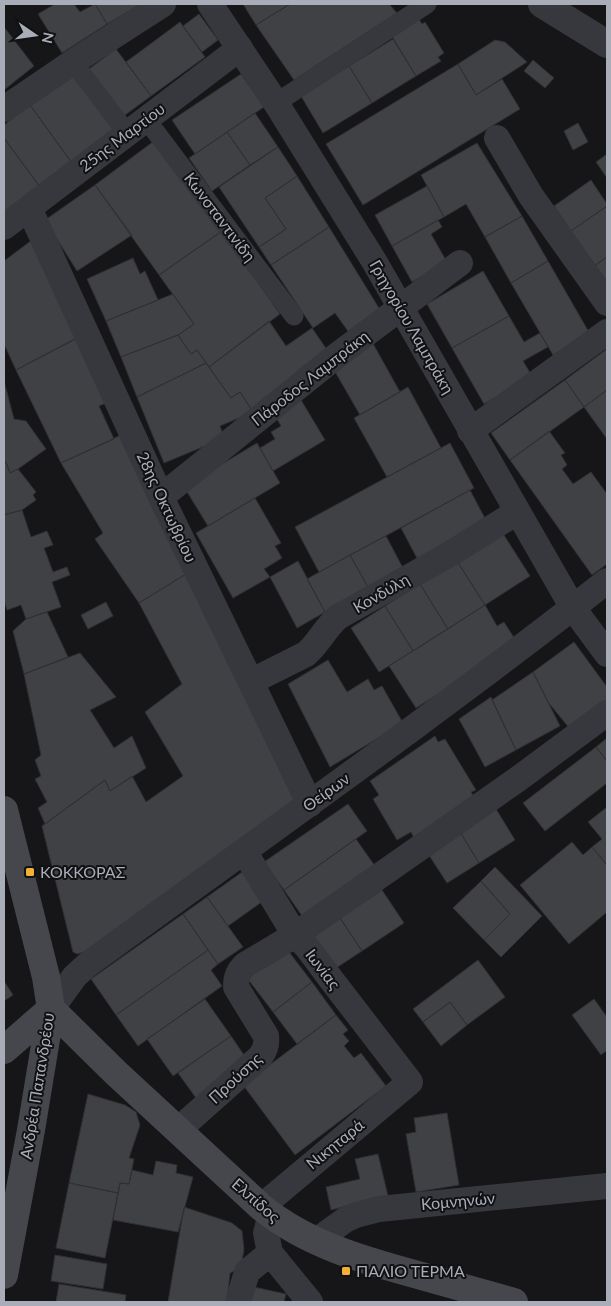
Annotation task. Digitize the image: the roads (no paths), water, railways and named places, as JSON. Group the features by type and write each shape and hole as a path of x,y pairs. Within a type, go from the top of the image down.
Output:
{"main road":[{"name":"Ανδρέα Παπανδρέου","path":"4,810 46,977 50,1009 31,1130 4,1275"},
{"path":"4,1050 50,1009"},
{"name":"Ελπίδος","path":"50,1009 116,1073 266,1211 316,1241 370,1262 514,1302"}],"street":[{"path":"4,109 163,4"},
{"name":"Γρηγορίου Λαμπράκη","path":"210,4 276,103 374,261 573,608 607,654"},
{"path":"276,103 427,4"},
{"path":"542,4 607,44"},
{"name":"25ης Μαρτίου","path":"4,227 240,48"},
{"name":"Κωνσταντινίδη","path":"73,62 137,126 294,316"},
{"path":"497,138 531,196 607,303"},
{"name":"28ης Οκτωβρίου","path":"29,208 161,497 252,681 310,804"},
{"name":"Πάροδος Λαμπράκη","path":"161,497 328,363 460,263"},
{"path":"470,430 607,332"},
{"name":"Κονδύλη","path":"252,681 306,654 312,649 326,628 338,617 450,554 517,512"},
{"name":"Θείρων","path":"50,1009 75,976 87,965 534,639 607,581"},
{"name":"Προύσης","path":"178,1130 260,1057 267,1044 266,1036 236,987 239,971 245,965 295,935 518,779 607,713"},
{"name":"Ιωνίας","path":"244,851 295,935 307,947 410,1082"},
{"name":"Νικηταρά","path":"266,1211 410,1082"},
{"name":"Κομνηνών","path":"316,1241 345,1220 379,1209 607,1186"},
{"path":"266,1211 266,1232 270,1253 310,1302"},
{"path":"238,1302 247,1272 270,1253"}],"place":[{"name":"ΚΟΚΚΟΡΑΣ","path":"30,872"},
{"name":"ΠΑΛΙΟ ΤΕΡΜΑ","path":"346,1271"}]}
